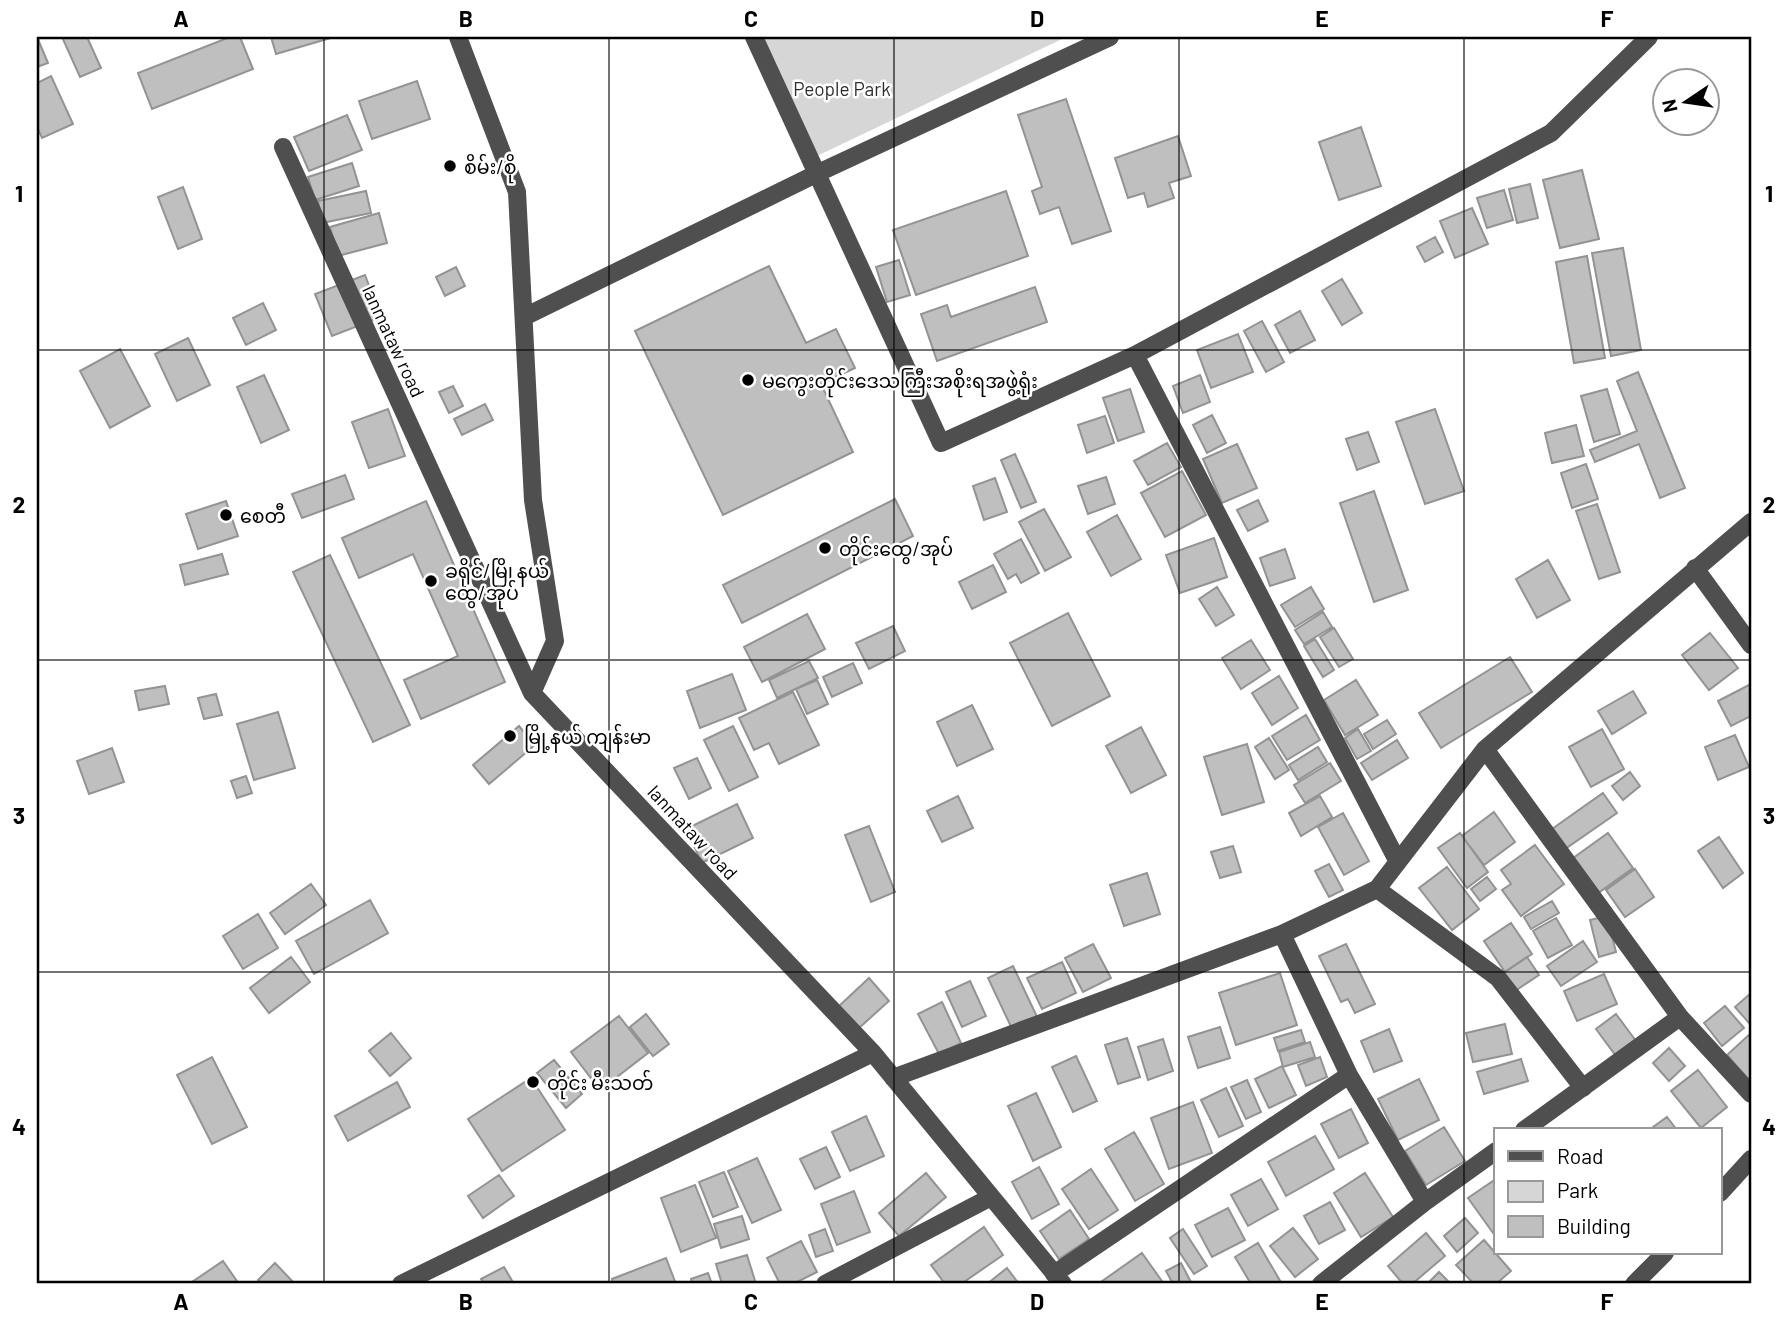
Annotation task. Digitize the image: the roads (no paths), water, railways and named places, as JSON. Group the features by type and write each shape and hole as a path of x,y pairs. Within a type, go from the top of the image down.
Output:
{"street":[{"path":"458,37 517,192 533,500 555,641 532,693"},
{"path":"754,37 941,443 1135,355 1552,133 1649,37"},
{"path":"524,317 818,173 1110,37"},
{"name":"lanmataw road","path":"283,147 532,693 873,1053 1059,1279"},
{"path":"1135,355 1398,862"},
{"path":"894,1078 1282,934 1377,888 1485,750 1751,522"},
{"path":"1695,568 1751,645"},
{"path":"1485,750 1680,1017 1751,1094"},
{"path":"1377,888 1498,978 1583,1088"},
{"path":"1282,934 1349,1075 1425,1202"},
{"path":"1527,1128 1680,1017"},
{"path":"401,1284 873,1053"},
{"path":"1059,1279 1349,1075"},
{"path":"1321,1284 1425,1202 1494,1152"},
{"path":"1722,1191 1751,1159"},
{"path":"825,1284 991,1197"},
{"path":"1634,1284 1664,1254"}],"place":[{"name":"စိမ်း/စို","path":"450,166"},
{"name":"မကွေးတိုင်းဒေသကြီးအစိုးရအဖွဲ့ရုံး","path":"748,380"},
{"name":"စေတီ","path":"226,515"},
{"name":"တိုင်းထွေ/အုပ်","path":"825,548"},
{"name":"ခရိုင်/မြို့နယ် ထွေ/အုပ်","path":"431,581"},
{"name":"မြို့နယ် ကျန်းမာ","path":"510,736"},
{"name":"တိုင်း မီးသတ်","path":"533,1082"}],"park label":[{"name":"People Park","path":"842,88"}]}
